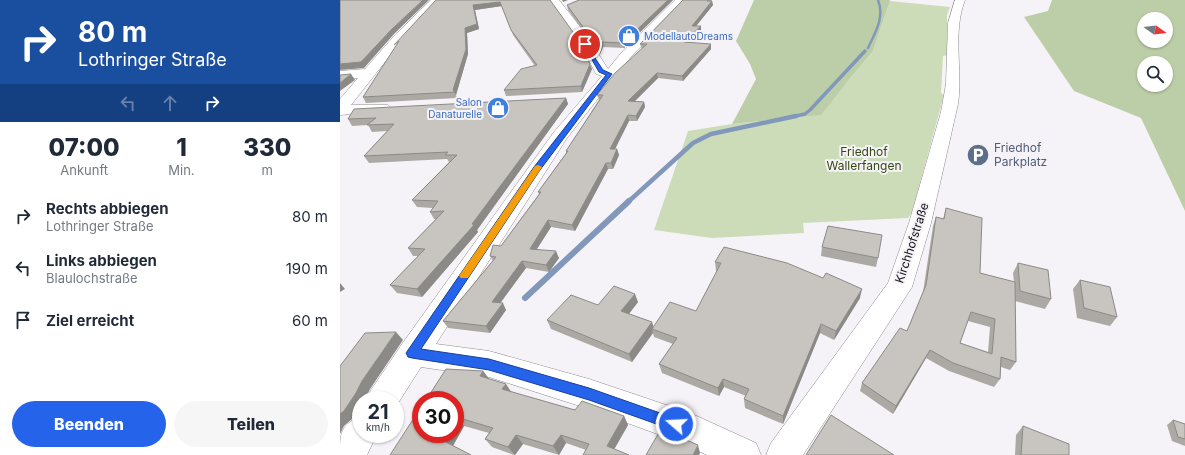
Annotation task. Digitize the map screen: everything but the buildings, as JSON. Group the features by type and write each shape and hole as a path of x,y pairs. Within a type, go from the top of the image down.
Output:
{"street":[{"path":"340,110 399,36 436,0"},
{"path":"388,391 583,97 609,74 680,0"},
{"name":"Kirchhofstraße","path":"783,455 899,287 910,259 952,96 954,59 952,22 954,11 960,0"},
{"path":"562,4 601,71 609,74"},
{"path":"340,74 370,73"},
{"path":"340,110 395,108"},
{"path":"412,353 489,364 589,394 690,429 744,455"},
{"path":"347,455 354,443"}],"green space":[{"path":"754,0 890,1 873,51 821,115 732,124 756,79 750,64 736,41"},
{"path":"1052,0 1185,0 1185,211 1141,118 1074,91 1024,17 1048,11"},
{"name":"Friedhof Wallerfangen","path":"890,1 950,7 947,15 947,55 943,56 941,93 944,95 912,212 908,218 803,223 804,233 712,238 654,230 688,131 732,124 810,116 847,82 873,51"}],"waterway":[{"path":"868,48 880,19 880,6 878,0"},
{"path":"791,117 805,114 810,110 865,51"},
{"path":"628,202 693,143 711,134 796,116"},
{"path":"525,298 629,201"}],"slow traffic":[{"path":"464,276 538,167"}],"place":[{"name":"ModellautoDreams","path":"629,36"},
{"name":"Salon Danaturelle","path":"498,108"},
{"name":"Friedhof Parkplatz","path":"978,155"}],"route":[{"path":"585,44 601,71 609,74 537,168 412,353 489,364 589,394 676,424"}]}
